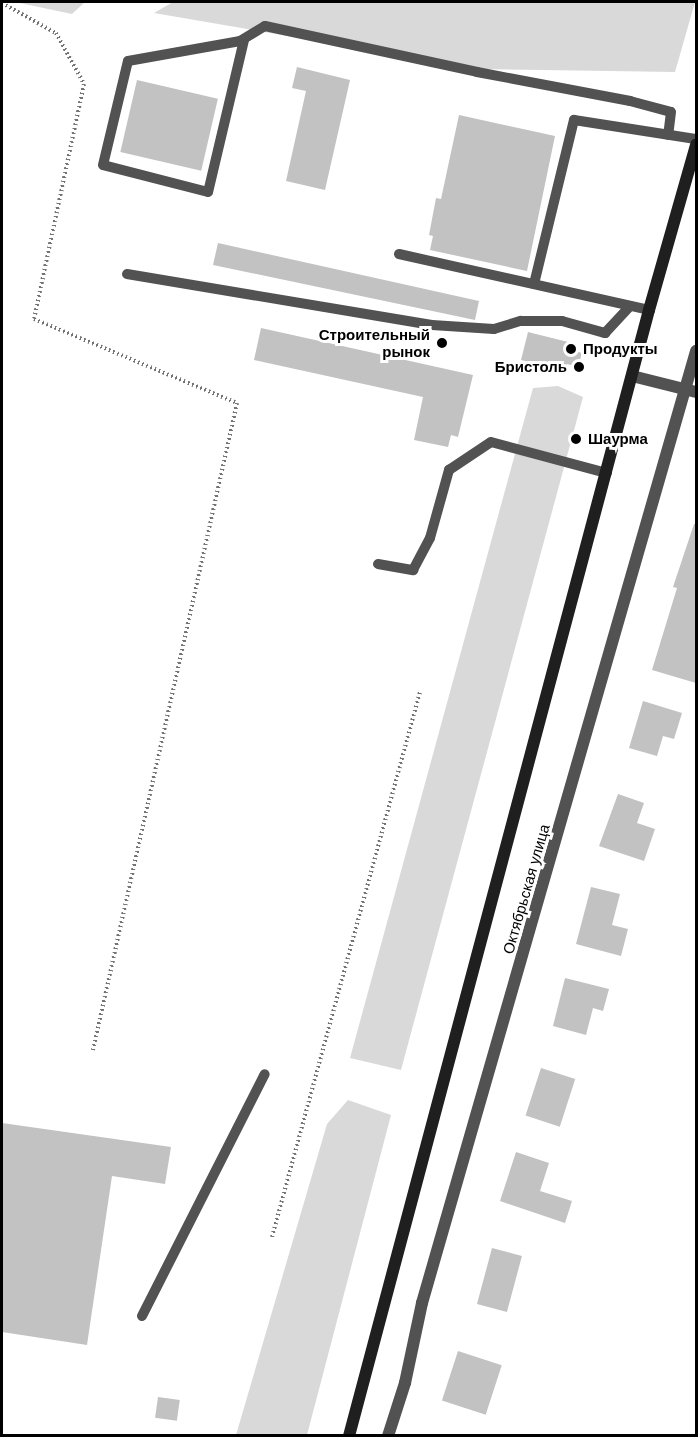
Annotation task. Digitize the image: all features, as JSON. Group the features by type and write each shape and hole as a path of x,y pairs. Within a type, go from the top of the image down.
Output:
{"main road":[{"path":"349,1436 649,309 696,145"}],"street":[{"name":"Октябрьская улица","path":"388,1436 405,1383 422,1303 692,391 696,351"},
{"path":"632,376 692,391"}],"lane":[{"path":"244,40 208,192 103,165 128,61 244,40 265,26 477,72 630,101 671,112 668,135"},
{"path":"534,284 574,120 696,139"},
{"path":"399,254 649,309"},
{"path":"127,274 453,327 494,329 521,321 562,321 605,333 630,306"},
{"path":"378,564 413,570 430,538 449,470 491,442 607,473"},
{"path":"142,1316 265,1074"}],"path":[{"path":"2,3 56,33 84,84 34,319 237,403 93,1050"},
{"path":"272,1237 420,692"}],"shaded area":[{"path":"15,2 85,2 72,14"},
{"path":"173,2 695,2 675,72 480,69 154,13"},
{"path":"558,386 583,397 401,1070 350,1058 533,388"},
{"path":"348,1100 391,1115 307,1435 236,1435 327,1124"}],"building":[{"path":"297,67 350,80 325,190 286,181 306,91 292,88"},
{"path":"137,80 218,99 201,171 120,152"},
{"path":"459,115 555,136 527,271 430,250 433,236 429,235 436,198 441,199"},
{"path":"218,243 479,301 475,320 213,265"},
{"path":"261,328 473,375 458,437 451,435 448,447 414,440 423,397 254,360"},
{"path":"528,332 572,343 571,350 582,353 578,367 567,364 565,371 521,360"},
{"path":"694,524 696,524 696,683 652,670 677,588 673,587"},
{"path":"643,701 682,713 674,739 663,736 657,756 629,748"},
{"path":"618,794 644,803 637,823 655,829 644,861 599,846"},
{"path":"591,887 620,894 612,925 628,929 621,956 576,944"},
{"path":"565,978 609,989 603,1011 593,1008 586,1035 553,1026"},
{"path":"541,1068 575,1079 560,1127 526,1116"},
{"path":"2,1123 171,1147 165,1184 112,1176 87,1345 2,1332"},
{"path":"516,1152 549,1163 540,1191 572,1201 565,1223 500,1201"},
{"path":"492,1248 522,1256 507,1312 477,1304"},
{"path":"458,1351 502,1365 486,1415 442,1400"},
{"path":"158,1397 180,1400 177,1421 155,1418"}],"place":[{"name":"Строительный рынок","path":"442,343"},
{"name":"Продукты","path":"571,349"},
{"name":"Бристоль","path":"579,367"},
{"name":"Шаурма","path":"576,439"}]}
